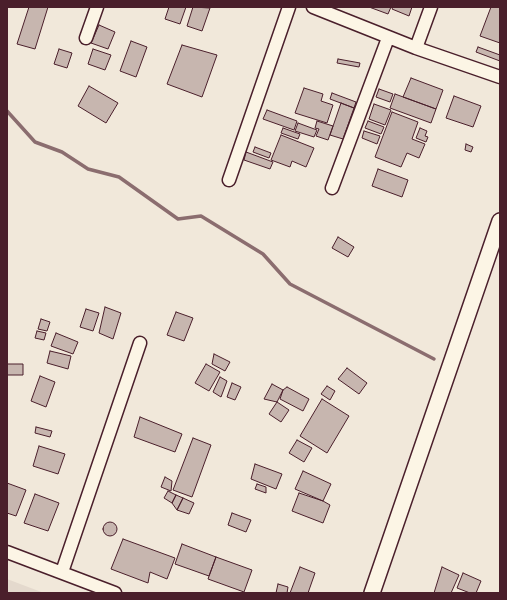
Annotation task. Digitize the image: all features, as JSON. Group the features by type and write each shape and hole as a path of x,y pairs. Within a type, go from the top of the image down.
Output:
{"street":[{"path":"86,38 97,7"},
{"path":"229,180 289,7"},
{"path":"313,7 388,38 500,77"},
{"path":"416,48 431,7"},
{"path":"332,188 388,38"},
{"path":"372,593 500,221"},
{"path":"62,572 140,343"},
{"path":"7,552 115,593"}],"shaded area":[{"path":"7,579 44,593 7,593"}],"building":[{"path":"29,7 48,7 35,49 17,44"},
{"path":"169,7 186,7 180,24 165,19"},
{"path":"193,7 210,8 202,31 187,26"},
{"path":"369,7 391,7 388,14"},
{"path":"393,7 412,7 409,16 392,9"},
{"path":"491,7 500,7 500,43 480,36"},
{"path":"99,25 115,32 108,49 91,43"},
{"path":"131,41 147,47 136,77 120,71"},
{"path":"182,45 217,55 202,97 167,84"},
{"path":"478,47 500,55 500,61 476,52"},
{"path":"59,49 72,53 67,68 54,64"},
{"path":"93,49 111,55 105,70 88,64"},
{"path":"338,59 360,63 359,67 337,63"},
{"path":"411,78 443,90 436,109 403,97"},
{"path":"89,86 118,103 106,123 78,106"},
{"path":"304,88 323,94 321,101 333,105 327,123 295,113"},
{"path":"379,89 393,94 390,102 376,97"},
{"path":"332,93 356,102 354,108 330,99"},
{"path":"395,94 436,109 431,123 390,108"},
{"path":"454,96 481,106 473,127 446,118"},
{"path":"341,103 354,108 343,139 330,135"},
{"path":"374,104 391,110 385,125 369,119"},
{"path":"267,110 297,121 294,130 263,119"},
{"path":"392,112 418,122 412,139 425,144 419,158 407,153 401,167 375,157"},
{"path":"317,121 333,126 328,140 316,136 319,129 315,128"},
{"path":"368,121 384,127 381,134 365,128"},
{"path":"298,123 317,130 314,137 295,131"},
{"path":"283,128 300,134 298,139 281,133"},
{"path":"420,128 427,131 425,136 428,137 426,142 416,138"},
{"path":"364,131 380,136 377,144 362,138"},
{"path":"281,135 314,148 306,167 292,161 290,167 271,160"},
{"path":"466,144 473,147 471,152 465,150"},
{"path":"255,147 271,153 269,158 253,152"},
{"path":"246,152 273,162 270,169 244,160"},
{"path":"378,169 408,180 402,197 372,186"},
{"path":"338,237 354,247 348,257 332,248"},
{"path":"105,307 121,313 113,339 99,333"},
{"path":"86,309 99,313 93,331 80,327"},
{"path":"176,312 193,318 184,341 167,335"},
{"path":"41,319 50,322 47,331 38,329"},
{"path":"37,331 46,333 44,340 35,338"},
{"path":"56,333 78,342 73,354 51,346"},
{"path":"50,351 71,356 68,369 47,363"},
{"path":"214,354 230,362 225,371 212,364"},
{"path":"7,364 23,364 23,375 7,375"},
{"path":"206,364 220,372 209,391 195,383"},
{"path":"347,368 367,383 359,394 338,379"},
{"path":"40,376 55,382 46,407 31,401"},
{"path":"220,377 227,381 221,397 213,392"},
{"path":"232,383 241,387 235,400 227,397"},
{"path":"272,384 283,390 277,402 264,399"},
{"path":"327,386 335,391 330,400 321,394"},
{"path":"287,387 309,399 303,411 280,399 283,390"},
{"path":"322,399 349,416 327,453 300,436"},
{"path":"277,402 289,410 281,422 269,414"},
{"path":"140,417 182,434 175,452 134,437"},
{"path":"36,427 52,431 50,437 35,433"},
{"path":"193,438 211,445 192,497 173,490"},
{"path":"297,440 312,448 304,462 289,453"},
{"path":"39,446 65,454 58,474 33,466"},
{"path":"255,464 282,474 276,489 251,479"},
{"path":"303,471 331,484 323,501 295,489"},
{"path":"165,477 172,481 171,491 161,487"},
{"path":"7,483 26,490 16,516 7,513"},
{"path":"257,484 266,487 266,493 255,489"},
{"path":"168,491 176,495 172,503 164,498"},
{"path":"299,493 323,501 330,505 323,523 292,511"},
{"path":"35,494 59,503 48,531 24,523"},
{"path":"176,495 183,498 177,510 172,503"},
{"path":"183,498 194,503 189,514 177,510"},
{"path":"232,513 251,520 246,532 228,525"},
{"path":"110,522 115,524 117,529 115,534 110,536 105,534 103,529 105,524"},
{"path":"123,539 175,558 167,579 150,572 148,583 111,569"},
{"path":"182,544 216,557 209,576 175,564"},
{"path":"216,557 252,570 244,592 208,579"},
{"path":"300,567 315,573 308,593 290,593"},
{"path":"442,567 459,575 451,593 434,593"},
{"path":"463,573 481,581 476,593 470,593 457,588"},
{"path":"278,584 288,587 287,593 276,593"}],"waterway":[{"path":"7,111 35,142 62,152 88,169 119,177 178,219 201,216 263,254 290,284 434,359"}]}
